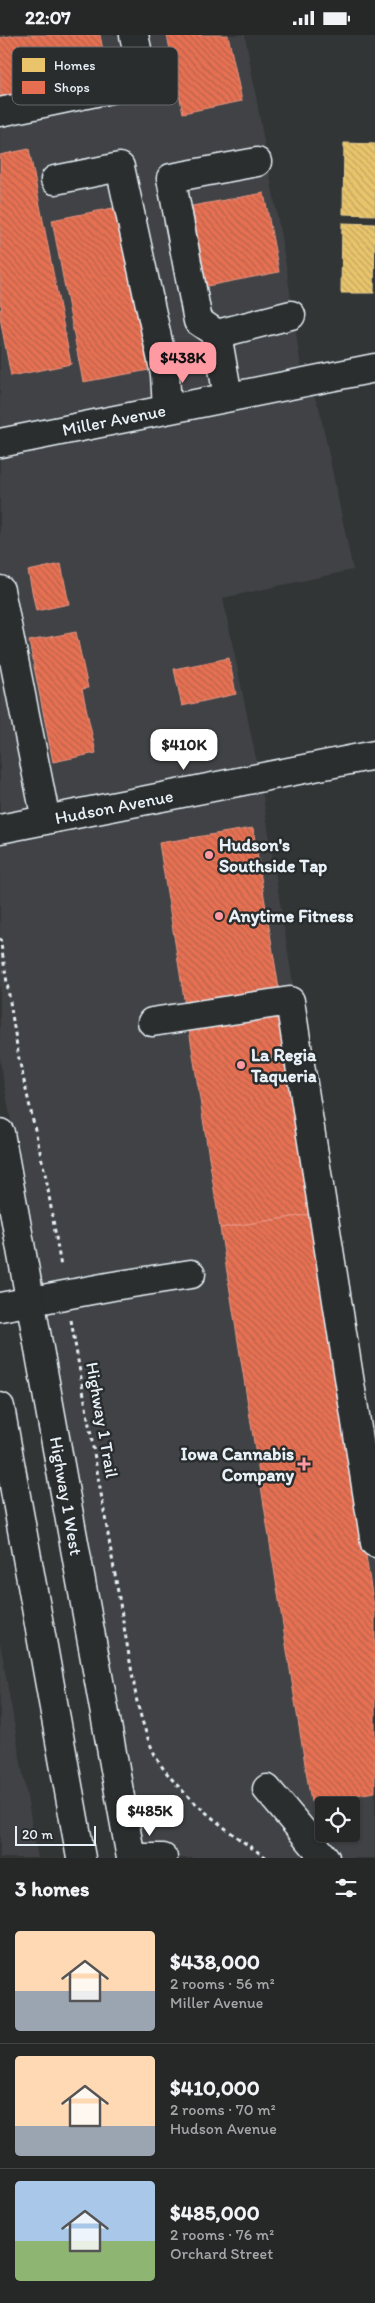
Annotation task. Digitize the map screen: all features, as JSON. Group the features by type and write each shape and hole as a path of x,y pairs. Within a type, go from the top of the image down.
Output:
{"main road":[{"path":"0,112 33,105"},
{"path":"257,162 171,178 198,321 217,333 291,315"},
{"path":"55,180 120,167 165,374 167,409"},
{"path":"217,333 228,397"},
{"name":"Miller Avenue","path":"0,443 375,368"},
{"path":"0,590 46,820"},
{"name":"Hudson Avenue","path":"0,829 375,755"},
{"path":"152,1022 290,1001 375,1543"},
{"name":"Highway 1 West","path":"0,1133 131,1858"},
{"path":"0,1307 191,1274"},
{"path":"0,1407 81,1858"},
{"path":"267,1789 325,1858"},
{"path":"136,1858 163,1858"}],"path":[{"name":"Highway 1 Trail","path":"0,938 19,1059 46,1178 137,1702 144,1728 156,1757 186,1795 267,1858"}],"shaded area":[{"path":"0,35 245,35 287,271 301,367 319,407 353,570 223,598 260,778 375,1495 375,1858 145,1858 0,1061"},
{"path":"0,1642 27,1797 38,1858 0,1858"}],"building: Homes":[{"path":"344,143 375,144 375,215 343,214"},
{"path":"342,223 375,224 374,293 341,293"}],"building: Shops":[{"path":"15,35 100,35 102,47 12,47 12,100 0,102 0,38"},
{"path":"167,35 228,35 242,101 183,113 178,89 178,47 169,47"},
{"path":"29,149 71,364 11,376 0,318 0,309 2,309 0,303 0,155"},
{"path":"264,193 279,272 207,286 192,206"},
{"path":"118,207 149,370 83,382 52,220"},
{"path":"61,564 69,604 36,611 28,571"},
{"path":"76,632 88,688 82,689 96,753 53,762 29,641"},
{"path":"229,658 236,694 182,706 174,669"},
{"path":"253,828 279,989 185,1005 159,843"},
{"path":"280,1015 312,1214 220,1228 189,1029"},
{"path":"312,1214 375,1613 375,1792 343,1797 315,1797 315,1801 311,1802 220,1228"}],"place":[{"name":"Hudson's Southside Tap","path":"209,855"},
{"name":"Anytime Fitness","path":"219,916"},
{"name":"La Regia Taqueria","path":"241,1065"},
{"name":"Iowa Cannabis Company","path":"304,1464"}]}
